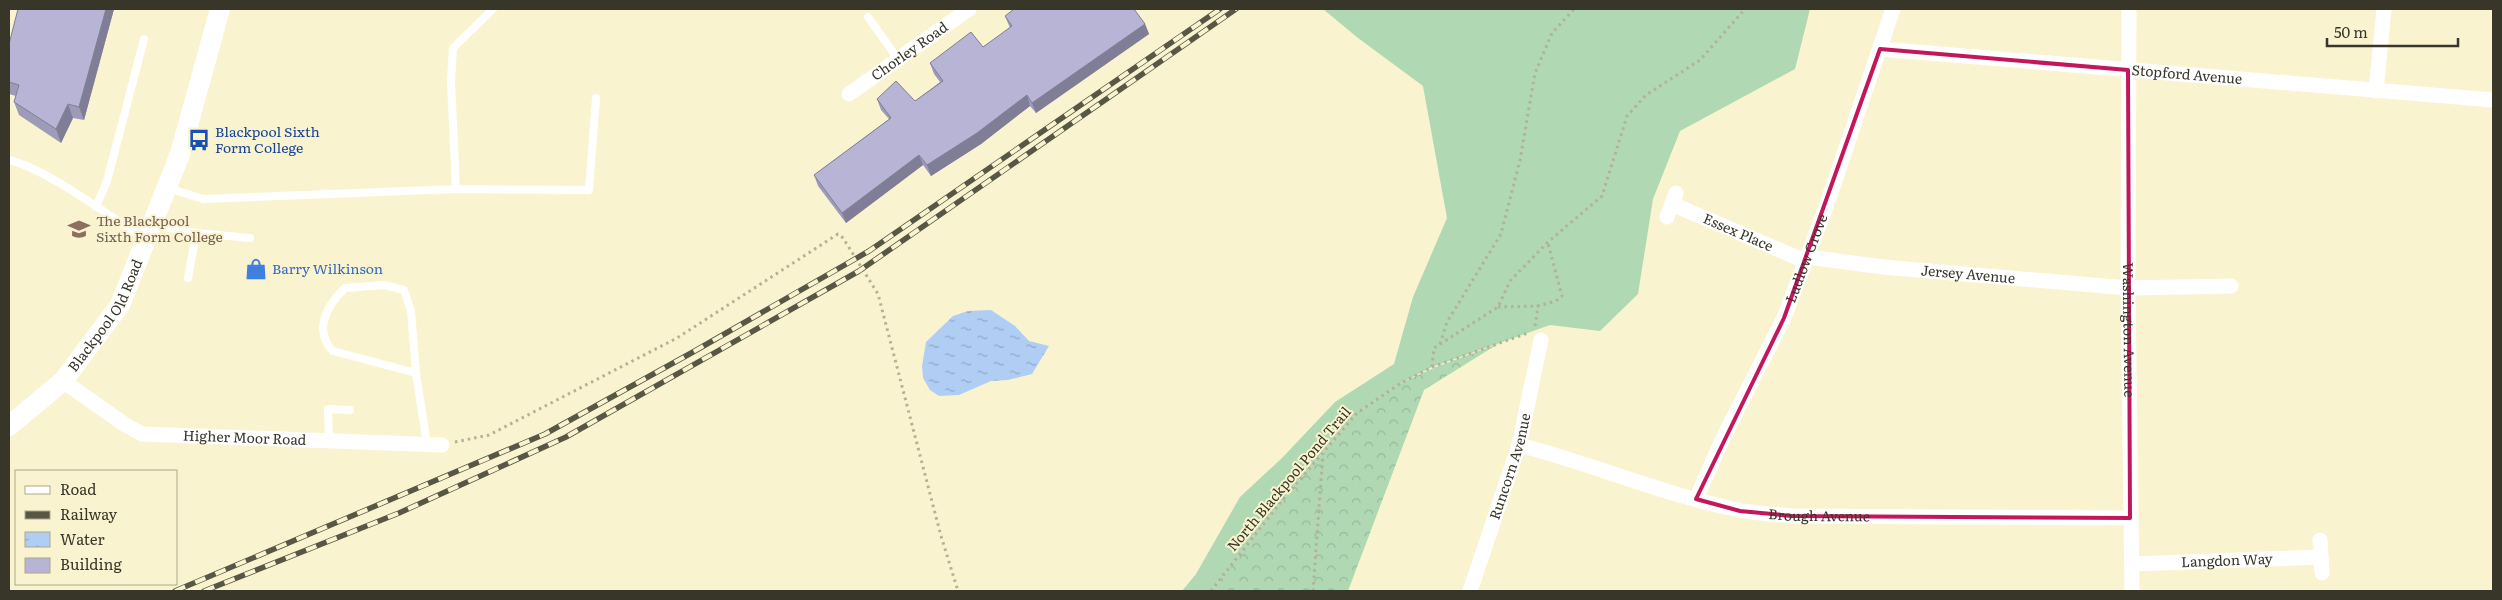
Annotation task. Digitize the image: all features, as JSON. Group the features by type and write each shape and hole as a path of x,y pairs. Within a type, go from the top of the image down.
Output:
{"main road":[{"name":"Blackpool Old Road","path":"9,426 63,381 120,305 180,154 220,9"}],"street":[{"name":"Chorley Road","path":"849,94 969,9"},
{"name":"Ludlow Grove","path":"1696,499 1723,438 1784,318 1807,259 1893,9"},
{"name":"Washington Avenue","path":"2129,9 2128,288 2132,591"},
{"path":"2376,91 2384,9"},
{"name":"Stopford Avenue","path":"1880,49 2493,100"},
{"name":"Essex Place","path":"1672,205 1807,259"},
{"name":"Jersey Avenue","path":"1807,259 2128,288 2231,286"},
{"name":"Runcorn Avenue","path":"1471,591 1519,445 1541,340"},
{"name":"Higher Moor Road","path":"63,381 124,424 142,434 329,442 435,444"},
{"name":"Brough Avenue","path":"1519,445 1554,454 1661,490 1740,511 1792,516 2130,518"},
{"path":"2320,540 2322,572"},
{"name":"Langdon Way","path":"2133,564 2322,557"}],"lane":[{"path":"456,189 451,81 453,48 493,9"},
{"path":"868,17 898,59"},
{"path":"96,207 107,181 144,38"},
{"path":"166,188 203,199 456,189 589,190 596,98"},
{"path":"9,160 22,163 96,207 149,232 196,233 250,238"},
{"path":"188,278 196,233"},
{"path":"416,373 333,350 325,342 322,334 326,313 330,304 345,288 384,285 404,290 411,311 416,373 435,444"},
{"path":"329,442 328,409 350,410"}],"path":[{"path":"1440,344 1447,322 1501,234 1520,160 1535,73 1552,33 1574,9"},
{"path":"1498,307 1510,281 1548,242 1602,196 1627,116 1646,95 1700,60 1745,9"},
{"path":"435,444 489,435 584,387 677,338 838,234 843,238 878,294 941,536 958,591"},
{"path":"1432,368 1434,348 1498,307 1538,306 1556,301 1562,296 1548,242"},
{"name":"North Blackpool Pond Trail","path":"1211,591 1357,413 1401,383 1432,368 1534,331 1538,306"},
{"path":"1313,591 1323,453"}],"highlighted area":[{"path":"1880,49 2128,70 2130,518 1792,516 1740,511 1696,499 1784,318"}],"green space":[{"path":"1323,9 1810,9 1795,69 1680,131 1653,199 1638,294 1600,331 1550,325 1432,367 1401,383 1357,413 1284,498 1211,591 1182,591 1196,574 1240,497 1282,458 1335,402 1394,364 1413,297 1447,218 1423,86 1358,38"},
{"path":"1498,344 1424,390 1348,591 1211,591 1284,498 1357,413 1401,383 1436,367"}],"water":[{"path":"991,310 1015,326 1029,341 1049,346 1032,374 1008,380 991,381 959,395 939,396 930,390 923,378 922,366 926,342 953,316 968,311"}],"building":[{"path":"18,9 106,9 79,107 68,104 56,129 14,102 19,85 9,82 9,44"},
{"path":"1014,9 1134,9 1145,24 1032,103 1027,95 977,133 927,165 919,155 842,213 814,175 891,118 877,99 896,81 915,101 943,81 930,63 971,32 983,47 1012,26 1005,16"}],"railway":[{"path":"175,591 545,434 693,352 869,251 1220,9"},
{"path":"204,591 399,513 566,437 859,271 1236,9"}],"place":[{"name":"Blackpool Sixth Form College","path":"199,140"},
{"name":"The Blackpool Sixth Form College","path":"79,229"},
{"name":"Barry Wilkinson","path":"256,269"}]}
